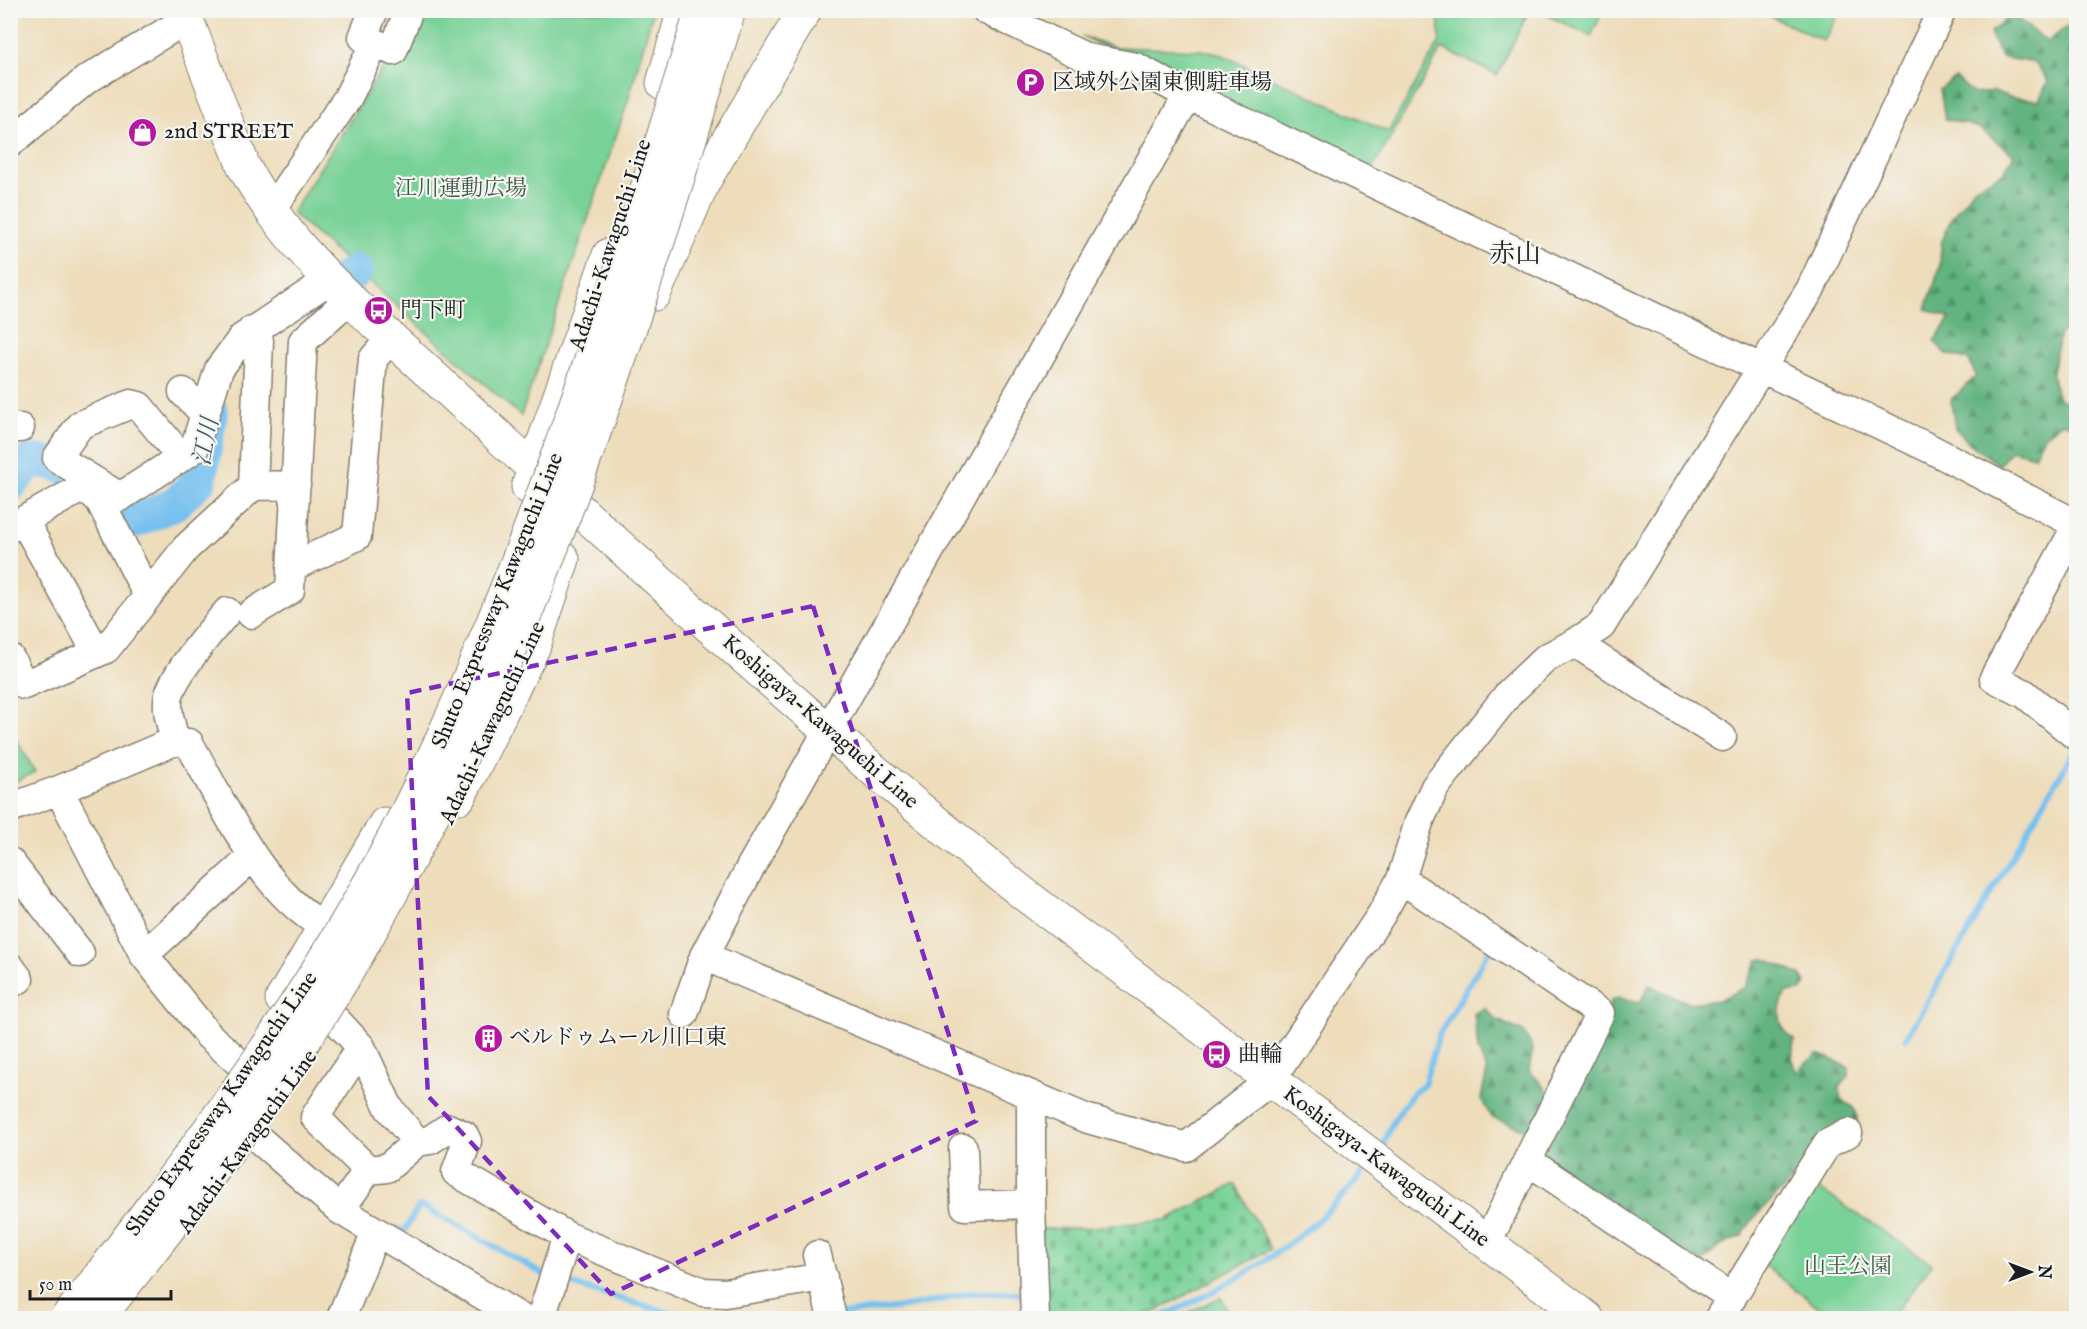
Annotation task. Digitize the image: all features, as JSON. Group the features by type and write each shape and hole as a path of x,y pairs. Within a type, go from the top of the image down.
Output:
{"main road":[{"name":"Adachi-Kawaguchi Line","path":"56,1318 153,1192 243,1066 386,823 451,685 535,469 614,240 684,10"},
{"name":"Shuto Expressway Kawaguchi Line","path":"66,1318 105,1271 270,1044 347,921 396,835 452,719 492,627 570,423 628,256 702,10"},
{"name":"Shuto Expressway Kawaguchi Line","path":"98,1318 186,1207 276,1084 356,957 401,876 482,714 537,584 578,476 657,240 729,10"},
{"name":"Adachi-Kawaguchi Line","path":"113,1318 185,1231 336,1020 414,884 533,648 657,287 681,232 724,145 805,10"},
{"name":"Koshigaya-Kawaguchi Line","path":"184,15 244,167 270,212 339,290 579,511 828,730 1016,887 1587,1318"}],"street":[{"path":"374,10 363,37 393,51 410,10"},
{"path":"986,10 1087,58 1136,68 1188,95 1942,454 2076,526 1994,678 2025,694 2076,736"},
{"path":"704,956 1085,1118 1186,1147 1271,1080 1381,915 1401,879 1419,822 1435,787 1510,692 1545,658 1575,643 1601,626 1810,290 1942,10"},
{"path":"10,143 86,80 184,15"},
{"path":"270,212 347,99 375,43"},
{"path":"684,1014 704,956 750,868 1188,95"},
{"path":"181,457 139,406 130,404 80,425 57,458 89,483 120,498 194,449 219,369 242,338 252,330 339,290"},
{"path":"176,741 169,715 169,696 197,648 239,613 290,590 303,341 339,290"},
{"path":"252,330 259,340 254,486"},
{"path":"292,567 357,536 373,358 391,338"},
{"path":"183,392 204,413"},
{"path":"89,483 100,501 139,551 148,596"},
{"path":"89,483 17,524 97,653"},
{"path":"10,658 24,685 106,649 134,610 186,548 254,486 296,485"},
{"path":"1575,643 1722,737"},
{"path":"10,808 60,790 176,741 189,743 252,857 302,914 324,926"},
{"path":"60,790 144,955 209,1036 243,1066"},
{"path":"144,955 252,857"},
{"path":"10,862 80,952"},
{"path":"1401,879 1600,1013 1487,1243"},
{"path":"10,967 19,979 10,984"},
{"path":"336,1020 361,1047 389,1108 417,1142"},
{"path":"361,1047 315,1117 368,1170"},
{"path":"1031,1095 1030,1204 1035,1318"},
{"path":"340,1210 368,1170 387,1168 417,1142 430,1140 448,1128 464,1135 467,1141 456,1172 567,1236 703,1292 725,1293 820,1266 832,1318"},
{"path":"1528,1161 1726,1308 1827,1143 1848,1133"},
{"path":"255,1136 340,1210 521,1318"},
{"path":"963,1148 964,1206 1030,1204"},
{"path":"340,1318 376,1232"},
{"path":"541,1318 567,1236"}],"highlighted area":[{"path":"813,606 976,1121 611,1294 428,1096 407,693"}],"green space":[{"path":"1840,10 1824,41 1759,11"},
{"name":"江川運動広場","path":"419,11 653,11 628,101 521,416 292,213 384,66 398,64"},
{"path":"1438,11 1529,11 1497,75 1442,48 1369,175 1082,36 1114,47 1200,50 1218,53 1388,132 1440,41"},
{"path":"1538,11 1603,11 1591,36"},
{"path":"2012,14 2047,42 2066,27 2076,30 2076,326 2060,333 2052,373 2057,397 2076,408 2076,427 2063,422 2044,436 2034,456 2012,450 1999,465 1969,443 1955,428 1951,400 1976,376 1969,360 1945,353 1934,341 1950,318 1926,309 1940,267 1941,244 1952,217 1975,187 2003,173 2014,155 1977,127 1945,119 1940,89 1956,78 1974,94 1994,91 2009,97 2039,100 2048,81 2036,63 2001,57 1990,33"},
{"path":"10,728 35,772 11,784 10,784"},
{"path":"1765,959 1801,975 1806,983 1801,991 1787,992 1780,1011 1781,1023 1794,1040 1792,1060 1796,1072 1817,1054 1849,1068 1848,1076 1839,1089 1842,1101 1855,1110 1857,1125 1785,1187 1753,1219 1742,1236 1720,1246 1702,1262 1558,1178 1528,1131 1491,1117 1481,1099 1487,1071 1478,1049 1474,1014 1485,1008 1497,1020 1524,1032 1533,1049 1529,1070 1550,1094 1604,1024 1611,1001 1619,998 1640,1003 1649,985 1688,1003 1719,1000 1744,988 1758,960"},
{"name":"山王公園","path":"1809,1182 1932,1264 1891,1318 1833,1318 1761,1263"},
{"path":"1235,1184 1271,1249 1143,1318 1045,1318 1041,1229 1084,1228 1166,1220"},
{"path":"1221,1297 1231,1318 1177,1318"}],"waterway":[{"name":"江川","path":"311,301 356,271"},
{"name":"江川","path":"10,485 30,461 53,464 76,473 97,486 136,521 174,504 200,480 211,412"},
{"path":"1906,1038 2076,748"},
{"path":"1380,1151 1394,1120 1413,1093 1424,1085 1439,1035 1490,949"},
{"path":"1159,1318 1246,1273 1300,1236 1347,1191 1368,1166"},
{"path":"398,1229 404,1232 419,1206 426,1208 548,1277"},
{"path":"560,1281 686,1318"},
{"path":"840,1314 912,1306 971,1293 1022,1293 1022,1297"},
{"path":"804,1318 824,1316"}],"place":[{"name":"区域外公園東側駐車場","path":"1031,83"},
{"name":"2nd STREET","path":"143,132"},
{"name":"門下町","path":"379,311"},
{"name":"ベルドゥムール川口東","path":"488,1038"},
{"name":"曲輪","path":"1217,1055"}],"district":[{"name":"赤山","path":"1515,254"}]}
